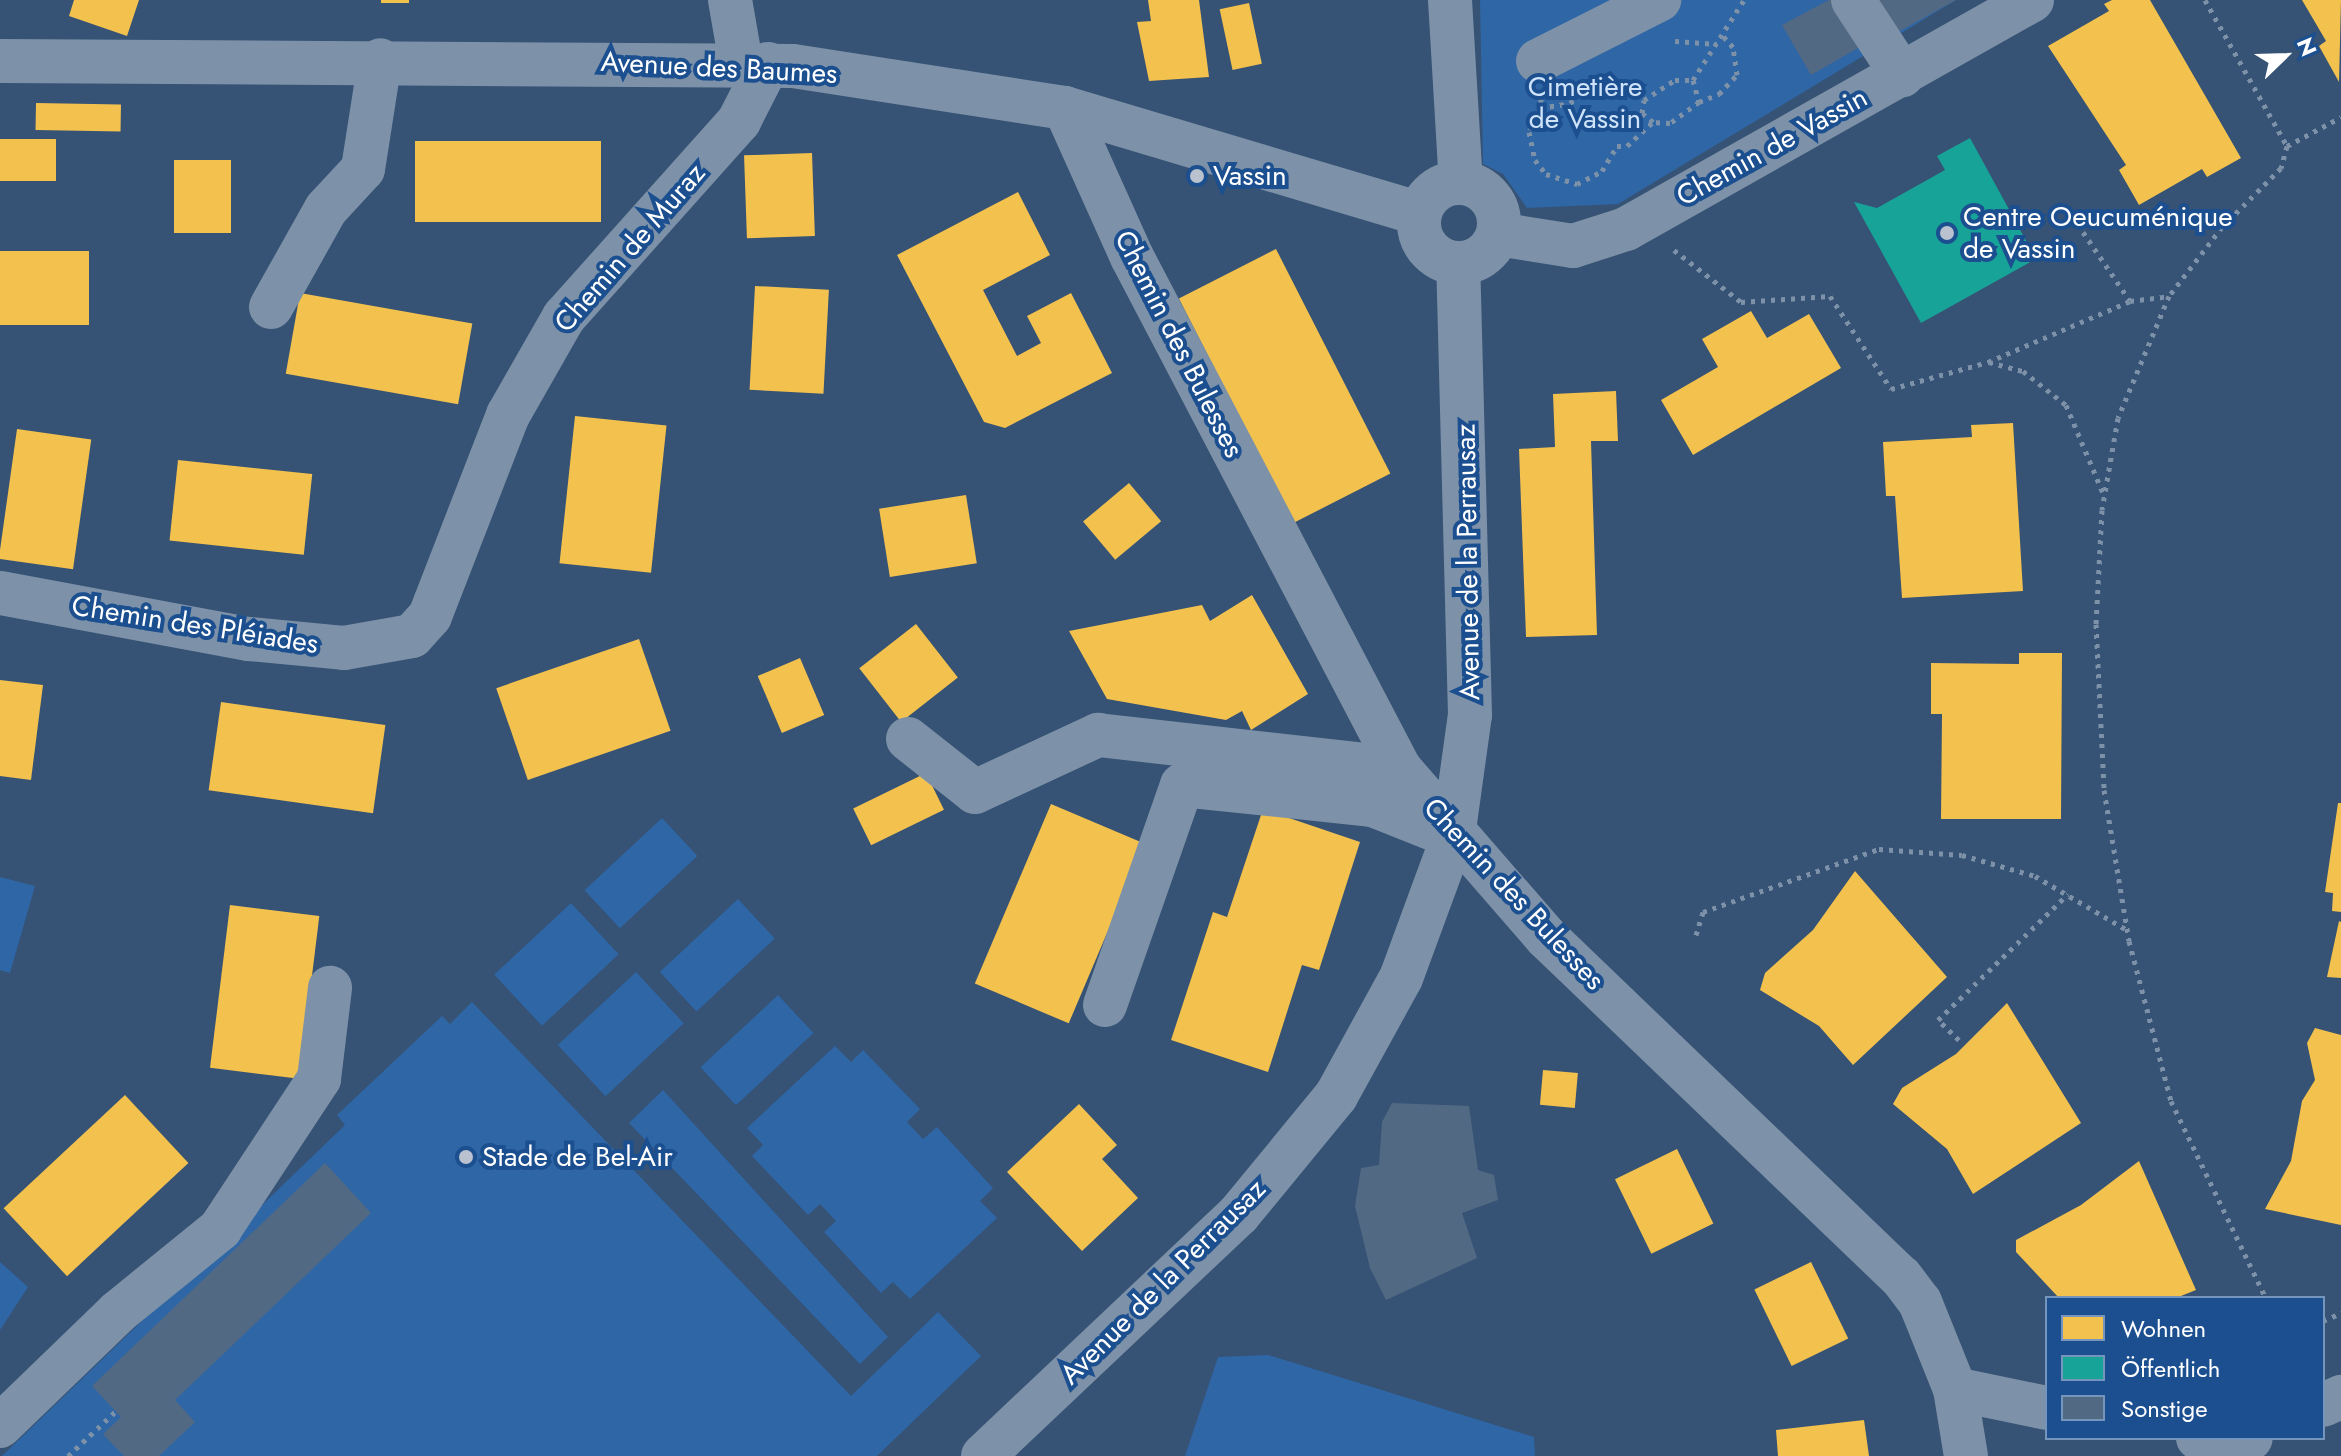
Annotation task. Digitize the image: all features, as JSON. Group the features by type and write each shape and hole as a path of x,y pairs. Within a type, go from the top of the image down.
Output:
{"street":[{"path":"730,0 754,64"},
{"path":"1450,0 1461,183"},
{"path":"1538,61 1659,0"},
{"path":"1853,0 1902,75"},
{"name":"Chemin de Vassin","path":"1498,234 1552,247 1593,242 1902,75 2032,0"},
{"path":"271,307 326,209 363,169 380,60"},
{"name":"Avenue des Baumes","path":"0,61 380,60 754,64 1065,108 1420,214"},
{"name":"Chemin de Muraz","path":"430,616 508,415 564,317 739,121 754,64"},
{"name":"Chemin des Bulesses","path":"1065,108 1132,257 1400,769 1453,837 1546,937 1901,1277 1920,1302 1955,1389 1966,1456"},
{"path":"1461,183 1496,206 1498,234 1483,256 1458,264 1423,242 1420,214 1435,191 1461,183"},
{"name":"Avenue de la Perrausaz","path":"983,1456 1239,1214 1336,1096 1401,978 1453,837 1473,639 1458,264"},
{"name":"Chemin des Pléiades","path":"0,593 249,639 344,648 412,636 430,616"},
{"path":"908,739 975,792 1098,735 1400,769"},
{"path":"1105,1005 1182,785 1373,805 1453,837"},
{"path":"0,1426 118,1312 220,1229 319,1079 330,988"},
{"path":"1955,1389 2045,1408"},
{"path":"2208,1440 2234,1445 2246,1440"}],"path":[{"path":"1723,36 1733,47 1737,75 1719,94 1699,102 1670,123 1653,122 1642,113 1656,87 1693,80 1744,0"},
{"path":"2205,0 2287,146 2281,168 2222,227 2169,296 2118,418 2104,496 2096,624 2104,790 2127,930 2171,1101 2265,1296"},
{"path":"1693,80 1699,102"},
{"path":"1540,108 1529,132 1535,160 1546,174 1577,184 1602,171 1617,146 1627,146 1653,122"},
{"path":"2287,146 2341,117"},
{"path":"2083,232 2130,301"},
{"path":"1670,245 1713,287 1741,302 1830,296 1891,389 1988,362 2130,301 2169,296"},
{"path":"1988,362 2023,371 2066,405 2104,496"},
{"path":"1696,935 1703,912 1879,849 1962,855 2068,894 2127,930"},
{"path":"1959,1040 1938,1020 2068,894"},
{"path":"68,1456 116,1411"}],"green space":[{"name":"Cimetière de Vassin","path":"1480,0 1956,0 1618,204 1527,208 1503,174 1483,164"},
{"path":"662,818 697,856 620,928 584,890"},
{"path":"0,877 35,886 10,973 0,970"},
{"path":"738,899 775,938 697,1011 660,972"},
{"path":"571,903 619,954 542,1026 494,975"},
{"path":"636,972 684,1023 605,1096 558,1045"},
{"path":"778,995 813,1033 736,1105 700,1067"},
{"name":"Stade de Bel-Air","path":"472,1002 851,1396 938,1312 981,1356 877,1456 2,1456 345,1125 337,1115 442,1016 450,1024"},
{"path":"835,1046 851,1062 863,1050 920,1109 907,1122 923,1139 937,1127 993,1188 980,1201 997,1218 910,1299 893,1282 881,1293 824,1232 836,1221 820,1204 808,1215 752,1156 763,1145 747,1128"},
{"path":"663,1090 888,1337 860,1364 629,1123"},
{"path":"0,1262 28,1287 0,1330"},
{"path":"1268,1355 1534,1437 1535,1456 1185,1456 1218,1357"}],"building: Wohnen":[{"path":"74,0 139,0 127,36 69,16"},
{"path":"381,0 409,0 409,3 381,3"},
{"path":"1148,0 1199,0 1209,77 1149,81 1137,22 1151,21"},
{"path":"2112,0 2150,0 2241,158 2207,177 2202,169 2139,205 2119,170 2126,165 2048,46 2109,11 2104,4"},
{"path":"2302,0 2341,0 2339,82 2319,46 2326,41"},
{"path":"1249,3 1262,64 1233,70 1220,9"},
{"path":"36,103 121,104 121,131 36,130"},
{"path":"0,139 56,139 56,181 0,181"},
{"path":"415,141 601,141 601,222 415,222"},
{"path":"812,153 815,236 747,238 744,155"},
{"path":"174,160 231,160 231,233 174,233"},
{"path":"1018,192 1050,255 983,290 1017,356 1041,343 1027,316 1071,293 1112,373 1005,428 984,422 897,255"},
{"path":"1276,249 1390,474 1293,523 1179,298"},
{"path":"0,251 89,251 89,325 0,325"},
{"path":"755,286 829,290 823,394 750,390"},
{"path":"300,293 472,323 458,404 286,374"},
{"path":"1751,311 1767,338 1809,314 1841,368 1693,455 1661,400 1718,367 1702,339"},
{"path":"1616,391 1618,441 1591,441 1597,635 1526,637 1519,449 1555,447 1553,394"},
{"path":"575,416 666,426 651,573 560,563"},
{"path":"2013,423 2023,591 1902,598 1895,496 1886,496 1883,442 1972,437 1971,425"},
{"path":"17,429 91,439 73,569 0,559"},
{"path":"178,460 312,474 304,555 170,541"},
{"path":"1129,483 1161,521 1115,560 1083,522"},
{"path":"966,495 977,563 890,577 879,509"},
{"path":"1252,595 1308,694 1251,730 1242,711 1226,720 1107,699 1069,631 1202,605 1210,621"},
{"path":"916,624 958,678 901,722 859,668"},
{"path":"639,639 671,731 528,780 496,688"},
{"path":"2019,653 2062,653 2061,819 1941,819 1942,714 1931,714 1931,663 2019,664"},
{"path":"800,658 824,715 782,733 758,676"},
{"path":"0,680 43,685 31,780 0,776"},
{"path":"221,702 385,725 373,813 209,790"},
{"path":"926,773 944,810 871,845 853,809"},
{"path":"2338,803 2341,803 2341,912 2332,911 2333,893 2325,892"},
{"path":"1051,804 1145,844 1069,1023 975,983"},
{"path":"1263,809 1360,842 1319,970 1302,965 1268,1072 1171,1040 1213,912 1227,917"},
{"path":"1855,871 1947,977 1853,1065 1819,1026 1760,990 1765,973 1813,930"},
{"path":"230,905 319,916 299,1079 210,1068"},
{"path":"2339,921 2341,978 2327,977"},
{"path":"2007,1003 2081,1123 1973,1194 1947,1149 1893,1104 1902,1088 1956,1054"},
{"path":"2315,1028 2341,1035 2341,1225 2265,1209 2291,1161 2302,1101 2315,1080 2307,1043"},
{"path":"1543,1070 1578,1073 1575,1108 1540,1105"},
{"path":"125,1095 188,1163 67,1276 4,1208"},
{"path":"1079,1104 1117,1145 1102,1159 1138,1198 1082,1251 1007,1172"},
{"path":"1677,1149 1713,1224 1651,1254 1615,1179"},
{"path":"2139,1161 2196,1290 2181,1296 2057,1296 2016,1252 2016,1240 2081,1205"},
{"path":"1811,1262 1848,1338 1792,1366 1754,1290"},
{"path":"1864,1420 1869,1456 1778,1456 1776,1430"}],"building: Öffentlich":[{"name":"Centre Oeucuménique de Vassin","path":"1970,138 2036,259 1921,323 1854,202 1877,208 1945,170 1937,156"}],"building: Sonstige":[{"path":"1829,0 1841,0 1865,44 1811,75 1782,25"},
{"path":"1869,0 1956,0 1889,37"},
{"path":"1392,1103 1469,1106 1478,1170 1494,1175 1498,1200 1462,1213 1477,1258 1386,1300 1370,1268 1355,1206 1361,1168 1379,1165 1382,1122"},
{"path":"325,1163 371,1213 175,1400 195,1422 159,1456 124,1456 103,1434 121,1417 92,1386"}],"place":[{"name":"Vassin","path":"1197,176"},
{"name":"Centre Oeucuménique de Vassin","path":"1947,233"},
{"name":"Stade de Bel-Air","path":"466,1157"}]}
